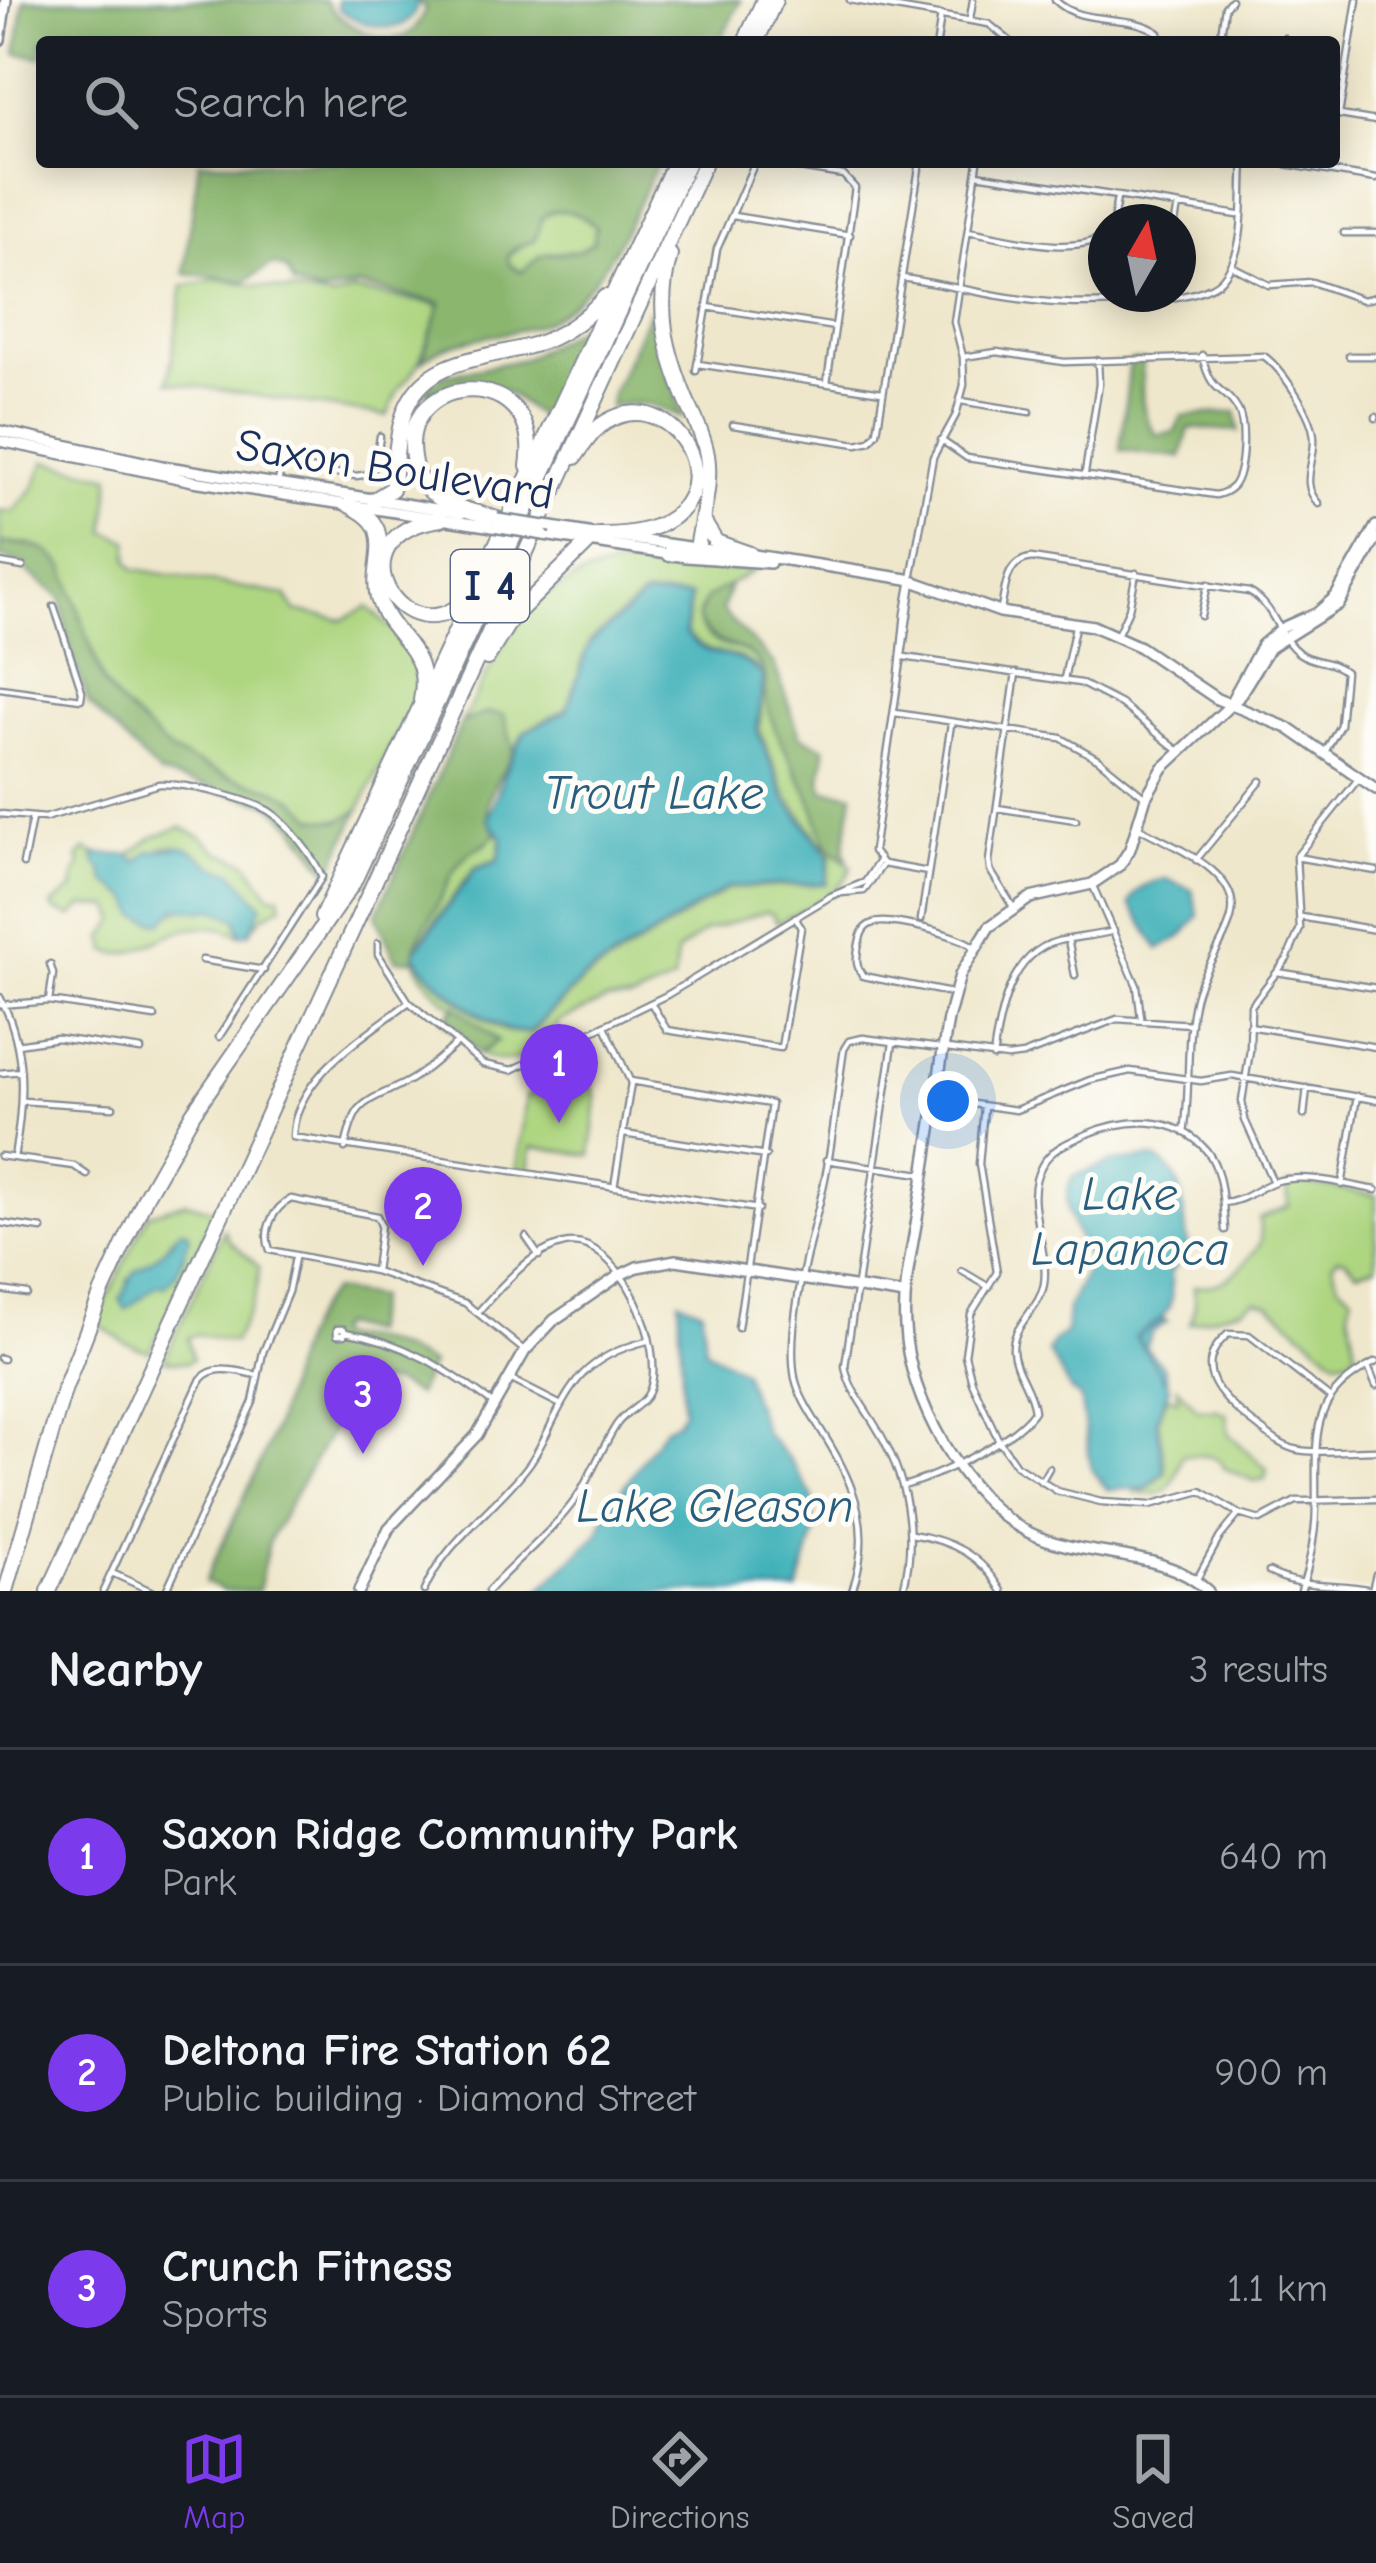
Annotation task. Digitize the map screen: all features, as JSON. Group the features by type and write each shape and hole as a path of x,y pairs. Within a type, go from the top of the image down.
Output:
{"highway":[{"path":"750,36 764,0"},
{"path":"751,36 775,0"},
{"path":"272,998 319,922 672,168"},
{"name":"I 4","path":"6,1591 38,1469 102,1292 146,1196 193,1113 353,883 685,168"},
{"name":"I 4","path":"49,1591 702,168"},
{"path":"669,554 697,549 707,453 662,328 667,265 679,221"},
{"path":"374,500 392,489 404,415 415,392 434,372 548,340 601,302 621,273"},
{"path":"495,523 440,499 421,480 412,444 414,429 426,410 443,396 466,389 492,393 513,406 523,419 530,443 528,468 519,491"},
{"path":"453,713 511,620 594,538 660,527 685,507 694,470 681,435 668,424 650,417 617,417 592,434 555,486"},
{"path":"349,505 367,516 377,531 376,593 418,656 423,672 422,698 411,729"},
{"path":"702,515 716,542 749,554"},
{"path":"441,519 409,526 393,539 382,566 387,589 405,610 429,617 454,610 474,590"}],"street":[{"path":"0,40 6,0"},
{"path":"850,0 989,24 1003,36"},
{"path":"970,20 973,0"},
{"path":"1054,0 1074,14 1148,26 1159,36"},
{"path":"1221,36 1231,0"},
{"path":"1340,92 1357,0"},
{"path":"939,36 941,15"},
{"path":"1340,115 1376,121"},
{"path":"755,168 717,249 697,368 884,392"},
{"path":"797,168 843,175 856,191 827,383"},
{"path":"733,425 857,445 870,441 877,431 919,168"},
{"path":"879,861 873,844 933,457 961,401 962,357 954,331 978,168"},
{"path":"902,278 1056,303 1187,296 1211,289 1232,266 1239,241 1243,168"},
{"path":"1309,168 1376,179"},
{"path":"977,174 1166,204"},
{"path":"1116,204 1117,196"},
{"path":"1196,209 1239,215"},
{"path":"733,216 850,236"},
{"path":"968,231 1088,244"},
{"path":"1344,233 1376,233"},
{"path":"1232,266 1269,285 1312,282 1364,300 1376,297"},
{"path":"707,307 836,327"},
{"path":"962,357 997,352 1049,361 1264,356 1277,366 1313,426 1315,442 1307,481 1319,504"},
{"path":"941,440 967,458 1205,496 1226,491 1238,476 1242,423 1238,410 1212,387 1202,355"},
{"path":"1349,356 1376,356"},
{"path":"1085,476 1099,384 1098,360"},
{"path":"961,401 1030,412"},
{"name":"Saxon Boulevard","path":"0,431 124,463 277,489 374,500 594,538 749,554 913,580 1000,612 1076,622 1117,635 1228,705 1288,728 1376,789"},
{"path":"277,489 286,466 370,474 380,436"},
{"name":"Saxon Boulevard","path":"0,441 103,464 140,462 349,505 495,523"},
{"path":"1208,1591 1168,1566 1073,1549 1023,1530 978,1496 954,1464 913,1370 905,1331 905,1295 943,1051 953,993 974,946 1013,907 1051,892 1093,884 1120,865 1146,797 1163,768 1228,705 1256,651 1336,596 1376,526"},
{"name":"Saxon Boulevard","path":"594,538 669,554 757,564 782,562"},
{"path":"1284,632 1321,619 1339,604 1376,538"},
{"path":"1000,612 1010,571 1016,561 1030,557 1242,589 1258,596 1301,655 1339,666 1346,680 1340,725 1325,752"},
{"path":"0,563 23,567"},
{"path":"1117,635 1129,609 1136,573"},
{"path":"1201,616 1208,584"},
{"path":"0,688 81,699 54,607"},
{"path":"1064,679 1076,622"},
{"path":"901,658 1064,679 1121,704 1180,752"},
{"path":"1013,907 990,870 1016,673"},
{"path":"895,713 1040,733 1078,745 1146,797"},
{"path":"922,920 951,722"},
{"path":"1273,1182 1245,1120 1242,1101 1249,1026 1256,995 1294,947 1301,917 1296,857 1359,778"},
{"path":"1196,860 1261,781"},
{"path":"0,814 32,818 159,784 269,812 320,871 319,884 219,1037"},
{"path":"997,808 1076,820"},
{"path":"23,864 32,818"},
{"path":"1138,827 1223,881 1232,908 1202,975 1191,1024 1184,1133"},
{"path":"1296,857 1376,871"},
{"path":"879,861 928,872"},
{"path":"378,943 378,954 410,1002 489,1068 506,1071 651,1003 795,917 865,882 879,861"},
{"path":"1093,884 1137,986 1141,1018"},
{"path":"651,1003 667,1030 781,1048 801,928 795,917"},
{"path":"1301,917 1376,930"},
{"path":"953,993 860,974 856,961 861,934 879,922 954,934 974,946"},
{"path":"993,1058 1005,995 1023,966 1041,949 1114,931"},
{"path":"1068,940 1075,975"},
{"path":"202,960 263,970"},
{"path":"49,1000 50,964"},
{"path":"1277,972 1376,988"},
{"path":"14,1157 23,1101 21,1071 17,1044 1,1002 49,1000 155,1017"},
{"path":"410,1002 317,1079 292,1132 297,1140 758,1209"},
{"path":"852,1591 861,1567 863,1532 857,1498 796,1382 793,1357 844,1049 849,1041 863,1037 993,1058 1023,1055 1094,1026 1141,1018 1191,1024"},
{"path":"604,1026 630,1082 614,1187"},
{"path":"1249,1026 1376,1047"},
{"path":"17,1044 57,1038 141,1050"},
{"path":"346,1148 350,1125 364,1101 403,1085 458,1043"},
{"path":"893,1043 844,1366 847,1381 886,1443 903,1486 911,1534 903,1591"},
{"path":"0,1073 21,1071"},
{"path":"936,1099 985,1108 1026,1108 1090,1080 1130,1071 1187,1079 1245,1078 1376,1100"},
{"path":"630,1082 771,1104 738,1328"},
{"path":"1304,1115 1307,1088"},
{"path":"1342,1185 1357,1096"},
{"path":"23,1101 113,1107"},
{"path":"985,1108 979,1164 997,1273 971,1314 965,1355 998,1439 1016,1465 1057,1491 1101,1502 1150,1505 1201,1491 1239,1514 1260,1520 1296,1501 1376,1499"},
{"path":"903,1486 931,1478 998,1439 1034,1411 1013,1347 1018,1328 1034,1308 1044,1283 1034,1192 1038,1175 1053,1152 1114,1123 1159,1124 1184,1133 1215,1164 1226,1230"},
{"path":"623,1134 766,1156"},
{"path":"0,1156 74,1166 87,1175"},
{"path":"826,1160 925,1175"},
{"path":"1223,1203 1243,1200 1273,1182 1305,1179 1376,1190"},
{"path":"375,1270 381,1226 377,1216 291,1199 280,1205 266,1235 270,1250 375,1270 478,1312 525,1351"},
{"path":"0,1223 42,1229"},
{"path":"526,1237 538,1256"},
{"path":"478,1312 538,1256 561,1244 592,1246 604,1253 641,1308 653,1376 646,1399 618,1423 577,1497 488,1591"},
{"path":"166,1591 253,1402 266,1342 288,1292 295,1258"},
{"path":"359,1591 389,1528 461,1454 525,1351 554,1320 620,1275 676,1260 905,1295"},
{"path":"962,1271 989,1287"},
{"path":"0,1290 27,1294"},
{"path":"345,1332 380,1337 417,1353 495,1405"},
{"path":"1329,1397 1246,1334 1228,1334 1215,1351 1213,1383 1225,1401 1286,1446 1376,1450"},
{"path":"424,1591 447,1550 505,1494 530,1462 561,1405 589,1369 616,1350 647,1341"},
{"path":"1301,1590 1310,1561 1317,1500 1317,1423 1329,1397 1351,1375 1376,1362"},
{"path":"1368,1366 1376,1386"},
{"path":"103,1591 201,1378 221,1370 259,1375"},
{"path":"508,1378 561,1405"},
{"path":"1041,1482 1049,1468"},
{"path":"1196,1580 1239,1514"},
{"path":"911,1534 963,1550 981,1562 1002,1591"},
{"path":"1269,1572 1301,1590 1334,1586 1374,1590 1376,1574"},
{"path":"112,1573 151,1591"}],"green space":[{"path":"24,0 325,0 338,16 378,36 36,36 36,56 16,53"},
{"path":"420,0 741,0 722,36 401,36 417,25 426,7"},
{"path":"198,168 655,168 602,270 570,305 535,325 446,347 421,363 441,303 359,286 320,294 293,285 287,270 273,264 245,281 184,273","holes":["553,211 576,214 596,227 593,242 579,251 541,255 522,272 509,264 514,248 534,241 544,217"]},
{"path":"553,211 571,212 591,223 596,227 593,242 579,251 548,253 522,272 509,264 507,257 537,235 540,220"},
{"path":"218,279 331,298 354,291 441,305 417,367 398,390 387,416 168,382 183,286"},
{"path":"649,312 683,418 647,405 610,406"},
{"path":"582,326 540,418 488,385 461,385 427,395 429,386 443,376 524,359"},
{"path":"1143,360 1144,409 1157,435 1175,432 1182,416 1236,412 1239,431 1189,428 1181,457 1120,450 1130,361"},
{"path":"45,461 111,476 106,532 129,541 129,560 135,569 286,595 295,611 343,620 368,607 392,629 416,664 417,695 359,810 349,818 314,818 276,790 171,753 118,702 104,684 63,567 29,544 0,543 0,510 13,512 35,486"},
{"path":"0,543 36,546 64,567 104,684 171,752 276,790 314,818 339,821 359,810 330,873 294,826 270,804 159,774 89,704 68,641 61,597 25,570 25,565 0,557"},
{"path":"625,564 754,571 710,598 698,617 700,627 718,643 751,655 765,674 784,747 811,800 827,846 852,867 830,893 777,923 765,912 705,931 677,952 674,981 631,1000 607,1000 556,1023 561,1038 531,1053 511,1060 491,1058 480,1054 497,1040 435,991 414,954 439,985 479,1017 502,1030 531,1034 584,980 728,889 827,884 831,856 786,794 759,729 765,676 744,660 707,649 686,633 691,596 644,595 589,642 566,709 524,731 514,751 506,731 488,713 462,722 506,640 539,601 562,586"},
{"path":"730,585 722,611 774,664 800,736 824,747 824,790 853,794 844,850 847,860 826,842 810,797 777,734 759,663 752,655 712,637 698,617 706,598"},
{"path":"488,713 504,715 514,751 488,802 496,833 455,868 418,938 414,960 396,960 376,915 462,722"},
{"path":"181,827 219,852 247,862 270,895 280,895 282,905 254,927 259,902 232,871 208,864 180,847 169,846 139,862 129,855 153,837"},
{"path":"496,833 501,839 498,859 475,867 415,947 449,875"},
{"path":"85,850 95,854 107,883 130,899 137,916 158,923 187,908 205,908 237,919 240,935 218,927 198,927 134,951 107,951 104,937 117,920 111,907 83,906 72,917 52,905 74,888 81,865 78,858"},
{"path":"455,1006 497,1041 480,1054 443,1021"},
{"path":"588,1075 597,1099 591,1155 532,1147 529,1171 517,1169 526,1096"},
{"path":"1287,1185 1376,1195 1376,1266 1357,1272 1345,1259 1332,1264 1339,1284 1352,1295 1349,1311 1356,1351 1351,1358 1336,1360 1269,1304 1255,1300 1190,1323 1194,1286 1216,1283 1241,1268 1261,1242 1259,1219 1289,1206"},
{"path":"186,1202 215,1210 150,1352 127,1344 96,1322 148,1214","holes":["174,1235 184,1256 165,1286 157,1285 126,1309 128,1280 160,1254"]},
{"path":"224,1229 229,1240 259,1267 247,1315 233,1342 196,1334 188,1338 192,1359 187,1363 164,1360"},
{"path":"332,1290 377,1298 369,1333 340,1325 334,1331 336,1337 384,1344 431,1364 417,1395 394,1383 380,1382 357,1413 333,1428 269,1541 258,1591 224,1591 205,1582 276,1425 307,1327"},
{"path":"1178,1387 1198,1410 1227,1415 1228,1433 1267,1469 1265,1479 1254,1481 1209,1456 1182,1455 1173,1482 1163,1492 1133,1492 1147,1490 1166,1472 1158,1419 1168,1396 1178,1400"}],"water":[{"path":"337,0 418,0 407,22 385,27 348,15 338,8"},
{"name":"Trout Lake","path":"645,597 690,597 684,633 705,650 742,661 763,677 757,730 785,799 829,856 826,883 728,887 583,978 530,1032 508,1030 452,994 415,952 476,869 499,861 503,838 488,820 525,732 567,711 589,644"},
{"path":"183,847 232,871 262,905 250,933 240,935 237,919 213,908 177,907 162,923 137,916 130,899 107,883 104,871 95,863 95,854 129,855 137,862 148,852"},
{"path":"1166,879 1192,890 1199,916 1181,937 1159,949 1130,904 1144,887"},
{"name":"Lake Lapanoca","path":"1152,1158 1178,1184 1189,1249 1170,1273 1170,1306 1135,1337 1165,1381 1137,1337 1164,1319 1167,1322 1152,1332 1145,1347 1163,1366 1169,1388 1156,1419 1164,1471 1146,1488 1108,1490 1092,1471 1080,1398 1070,1390 1048,1351 1066,1333 1068,1308 1090,1262 1071,1220 1067,1198 1073,1176 1112,1162"},
{"path":"181,1230 190,1237 176,1274 126,1309 120,1300 135,1271 160,1254"},
{"name":"Lake Gleason","path":"679,1300 702,1310 705,1349 743,1371 765,1433 791,1461 813,1498 814,1536 798,1591 539,1591 597,1535 608,1510 665,1427 677,1422 683,1411"}],"place":[{"name":"Saxon Ridge Community Park","path":"559,1123"},
{"name":"Deltona Fire Station 62","path":"423,1266"},
{"name":"Crunch Fitness","path":"363,1454"}]}
